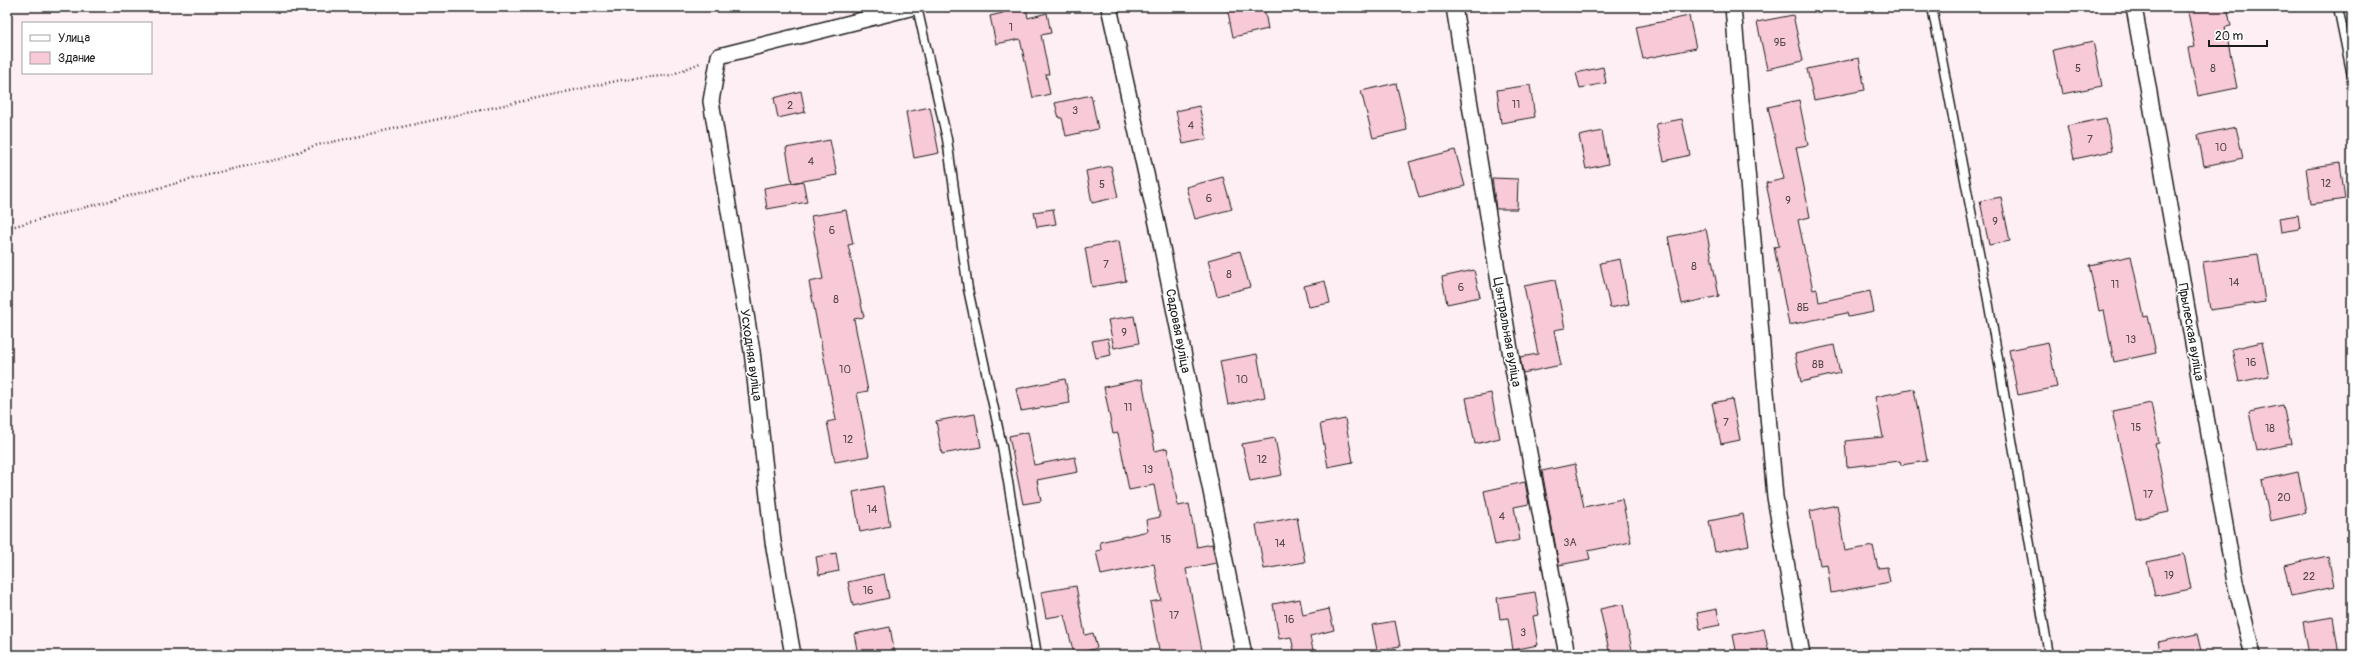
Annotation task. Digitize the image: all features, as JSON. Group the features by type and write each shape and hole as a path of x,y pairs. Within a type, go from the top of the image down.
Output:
{"street":[{"path":"719,56 914,7"},
{"name":"Садовая вуліца","path":"1109,7 1158,228 1244,655"},
{"name":"Цэнтральная вуліца","path":"1454,7 1513,368 1567,655"},
{"path":"1733,7 1775,497 1802,655"},
{"name":"Прылеская вуліца","path":"2134,7 2235,582 2253,655"},
{"name":"Усходняя вуліца","path":"719,56 711,101 752,351 773,542 792,655"}],"lane":[{"path":"917,7 947,139 968,289 1002,446 1037,655"},
{"path":"1932,7 1988,300 2049,655"},
{"path":"2338,7 2352,76"}],"path":[{"path":"8,228 223,171 284,158 313,146 620,80 671,75 719,56"}],"building":[{"path":"1002,7 1026,7 1028,18 1047,13 1051,33 1041,35 1049,74 1046,74 1050,94 1033,98 1020,39 996,44 990,16 1003,13"},
{"path":"1227,7 1264,7 1268,29 1233,37"},
{"path":"2187,7 2227,7 2231,26 2225,27 2237,88 2198,96 2188,48 2195,47"},
{"path":"1793,15 1803,61 1767,69 1757,22"},
{"path":"1689,16 1696,48 1643,59 1636,27"},
{"path":"2093,41 2102,86 2062,94 2053,50"},
{"path":"1859,58 1865,90 1814,100 1807,69"},
{"path":"1603,67 1606,83 1580,88 1576,73"},
{"path":"1396,83 1407,130 1373,138 1361,91"},
{"path":"1530,85 1535,117 1501,123 1497,90"},
{"path":"801,91 805,112 778,118 774,98"},
{"path":"1091,95 1098,129 1066,136 1062,118 1059,118 1055,103"},
{"path":"1799,100 1808,145 1796,147 1810,217 1798,220 1813,290 1817,289 1819,302 1870,291 1874,312 1848,317 1847,313 1789,325 1774,247 1779,246 1766,183 1784,179 1768,107"},
{"path":"1199,106 1207,139 1183,144 1176,111"},
{"path":"930,107 939,153 914,158 906,112"},
{"path":"2106,118 2112,151 2074,159 2067,126"},
{"path":"1682,119 1690,155 1664,161 1656,124"},
{"path":"2236,127 2243,158 2204,166 2198,135"},
{"path":"1602,131 1608,164 1586,169 1579,136"},
{"path":"830,140 837,175 792,183 786,148"},
{"path":"1455,150 1465,186 1419,198 1409,162"},
{"path":"2340,163 2345,199 2311,204 2306,168"},
{"path":"1111,166 1118,197 1092,203 1086,171"},
{"path":"1223,177 1232,209 1195,219 1186,187"},
{"path":"1492,178 1518,179 1517,209 1496,209"},
{"path":"803,181 807,202 767,209 764,188"},
{"path":"2001,197 2010,241 1989,245 1980,201"},
{"path":"1053,209 1056,224 1037,227 1034,212"},
{"path":"846,210 853,244 848,245 864,317 854,319 868,391 857,393 869,456 835,462 827,422 836,420 809,282 823,279 811,216"},
{"path":"2298,215 2300,229 2281,232 2279,218"},
{"path":"1706,229 1719,296 1682,304 1668,237"},
{"path":"1119,241 1126,281 1092,287 1085,248"},
{"path":"1240,251 1250,287 1217,296 1208,260"},
{"path":"2258,254 2265,302 2210,310 2203,262"},
{"path":"2131,256 2144,317 2148,316 2156,353 2114,362 2104,310 2099,311 2089,265"},
{"path":"1620,259 1629,304 1610,308 1600,263"},
{"path":"1474,270 1480,297 1447,304 1442,277"},
{"path":"1555,280 1565,328 1554,330 1561,365 1523,373 1520,357 1538,354 1524,286"},
{"path":"1325,281 1330,303 1309,307 1304,286"},
{"path":"1134,316 1139,343 1114,348 1108,320"},
{"path":"1108,338 1111,355 1096,358 1092,341"},
{"path":"2048,342 2057,387 2018,395 2009,350"},
{"path":"2262,342 2269,376 2239,382 2232,349"},
{"path":"1834,345 1840,373 1801,382 1795,354"},
{"path":"1257,354 1265,397 1228,405 1220,361"},
{"path":"1065,379 1070,403 1021,411 1016,389"},
{"path":"1142,379 1155,451 1167,448 1178,506 1189,504 1197,547 1212,544 1216,563 1186,569 1203,655 1160,655 1150,602 1161,600 1154,564 1101,575 1096,551 1101,550 1100,542 1148,531 1146,520 1160,517 1154,485 1129,490 1118,433 1113,434 1104,387"},
{"path":"1914,389 1927,461 1901,465 1900,461 1847,467 1845,441 1883,437 1875,397"},
{"path":"1491,393 1500,438 1475,444 1466,398"},
{"path":"1732,399 1740,440 1721,444 1712,403"},
{"path":"2151,403 2159,443 2155,444 2169,512 2136,519 2112,411"},
{"path":"2283,405 2291,444 2257,451 2249,412"},
{"path":"975,414 981,447 942,454 936,421"},
{"path":"1345,419 1353,462 1328,467 1320,424"},
{"path":"1028,432 1034,465 1075,457 1078,472 1037,480 1041,501 1023,504 1009,436"},
{"path":"1275,438 1282,475 1250,481 1242,444"},
{"path":"1575,464 1584,507 1622,499 1631,542 1588,551 1590,559 1559,565 1542,471"},
{"path":"2298,472 2306,513 2270,521 2262,480"},
{"path":"1525,482 1529,504 1514,507 1520,540 1495,545 1484,491"},
{"path":"883,486 890,526 860,532 853,492"},
{"path":"1837,505 1845,551 1873,546 1878,568 1887,567 1890,582 1831,593 1827,564 1820,565 1810,511"},
{"path":"1743,514 1749,545 1715,552 1709,521"},
{"path":"1297,517 1305,562 1264,569 1256,525"},
{"path":"836,553 839,571 819,575 816,557"},
{"path":"2184,554 2191,589 2155,596 2147,562"},
{"path":"2328,556 2334,587 2291,596 2284,565"},
{"path":"884,574 889,598 853,606 848,582"},
{"path":"1076,586 1085,635 1093,633 1097,648 1074,654 1064,615 1046,618 1041,592"},
{"path":"1535,592 1539,615 1533,616 1538,645 1513,650 1508,618 1500,619 1497,598"},
{"path":"1300,599 1303,615 1329,609 1334,630 1310,636 1314,655 1295,655 1291,637 1279,639 1273,604"},
{"path":"1623,604 1633,655 1610,655 1600,609"},
{"path":"1717,609 1720,625 1700,629 1697,613"},
{"path":"2333,617 2339,655 2309,655 2303,622"},
{"path":"1395,621 1400,646 1377,650 1372,625"},
{"path":"890,627 895,655 858,655 854,634"},
{"path":"1764,629 1769,653 1737,655 1733,635"},
{"path":"2197,634 2202,655 2161,655 2158,642"}]}
